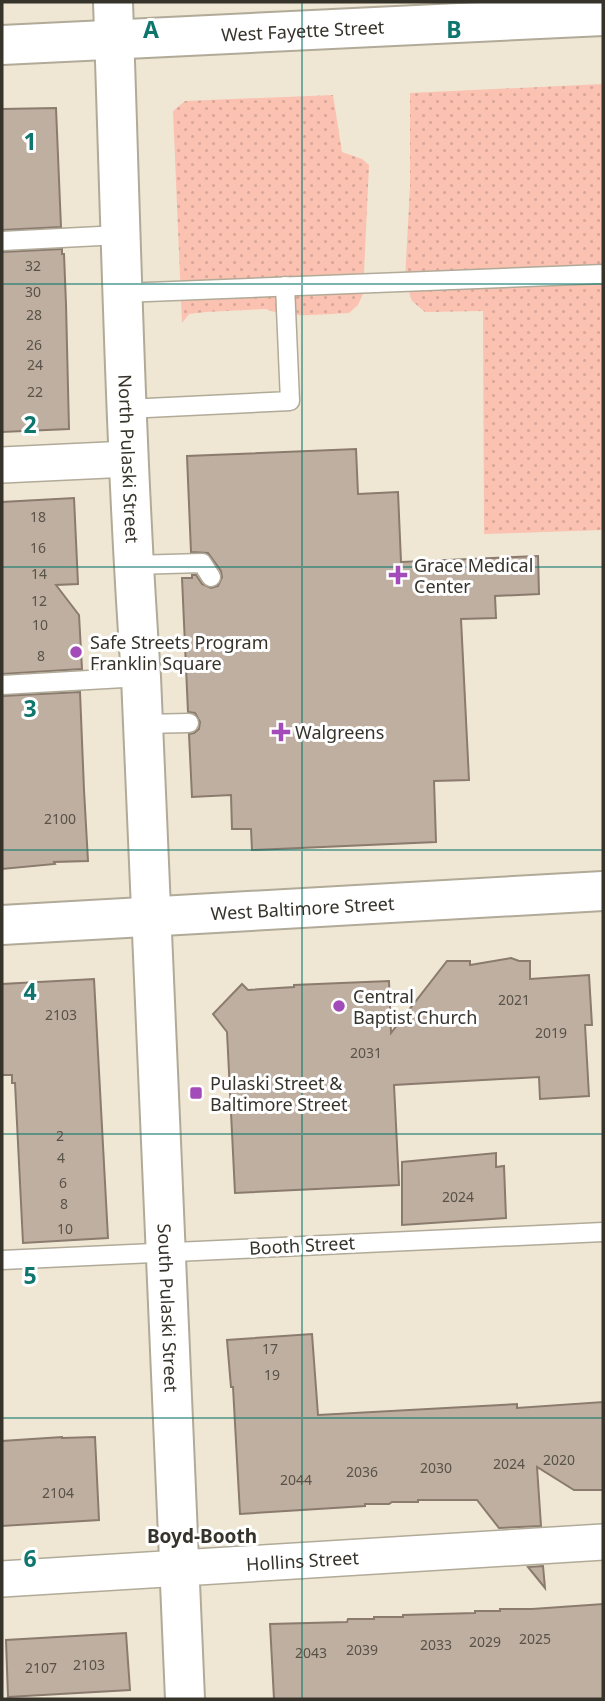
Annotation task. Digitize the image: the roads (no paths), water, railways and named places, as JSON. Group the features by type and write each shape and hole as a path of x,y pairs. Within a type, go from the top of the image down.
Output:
{"street":[{"name":"North Pulaski Street","path":"113,2 121,293 133,565 141,677 150,916"},
{"name":"West Fayette Street","path":"2,45 603,16"},
{"path":"2,465 129,459"},
{"name":"West Baltimore Street","path":"2,925 603,891"},
{"name":"South Pulaski Street","path":"150,916 185,1699"},
{"name":"Hollins Street","path":"2,1579 603,1542"}],"lane":[{"path":"2,241 120,235"},
{"path":"121,293 603,274"},
{"path":"126,409 290,401 285,286"},
{"path":"133,565 202,564 211,577"},
{"path":"2,685 141,677"},
{"path":"143,724 189,723"},
{"name":"Booth Street","path":"2,1260 603,1232"}],"place":[{"name":"Grace Medical Center","path":"398,575"},
{"name":"Safe Streets Program Franklin Square","path":"76,652"},
{"name":"Walgreens","path":"281,732"},
{"name":"Central Baptist Church","path":"339,1006"},
{"name":"Pulaski Street & Baltimore Street","path":"196,1093"}],"district":[{"name":"Boyd-Booth","path":"202,1536"}]}
